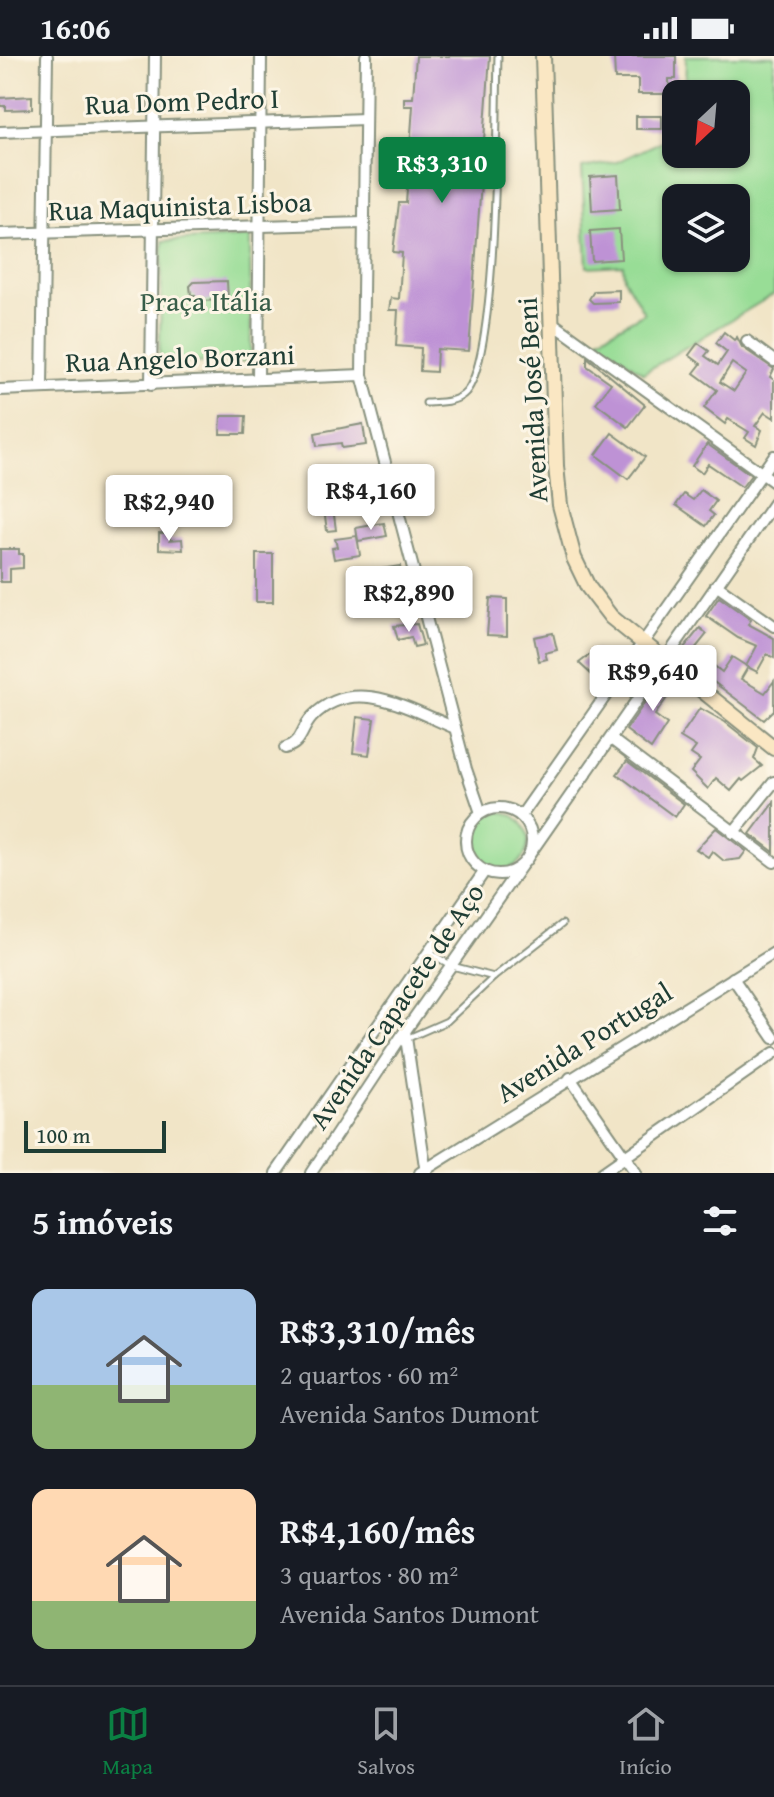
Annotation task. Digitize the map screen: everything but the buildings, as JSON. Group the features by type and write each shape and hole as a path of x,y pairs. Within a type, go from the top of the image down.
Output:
{"main road":[{"name":"Avenida José Beni","path":"543,56 554,324 556,466 560,505 574,558 588,587 611,617 774,748"}],"street":[{"path":"42,386 47,56"},
{"path":"151,385 155,56"},
{"path":"258,379 261,56"},
{"path":"366,56 362,375 455,728 481,813"},
{"name":"Rua Dom Pedro I","path":"0,132 365,119"},
{"name":"Rua Maquinista Lisboa","path":"0,234 363,223"},
{"path":"554,324 774,482"},
{"path":"747,341 774,361"},
{"name":"Rua Angelo Borzani","path":"0,390 362,375"},
{"path":"521,816 774,456"},
{"path":"529,855 531,834 521,816 501,808 481,813 473,819 465,838 470,858 484,872 504,875 521,866 529,855 611,739 774,503"},
{"path":"716,585 774,626"},
{"path":"285,748 297,743 316,713 349,696 376,697 455,728"},
{"path":"611,739 774,862"},
{"path":"733,833 774,782"},
{"name":"Avenida Capacete de Aço","path":"311,1173 521,866"},
{"name":"Avenida Capacete de Aço","path":"276,1173 484,872"},
{"name":"Avenida Portugal","path":"423,1172 774,953"},
{"path":"733,978 774,1038"},
{"path":"405,1035 423,1172"},
{"path":"602,1173 774,1053"},
{"path":"570,1078 636,1173"}],"lane":[{"path":"426,403 453,401 463,396 476,374 480,355 490,287 498,56"},
{"path":"405,1035 438,1027 494,977 562,924"},
{"path":"430,953 452,966 494,977"}],"green space":[{"path":"686,56 774,56 774,294 643,373 597,339 644,313 624,278 623,265 587,267 582,168 617,162 662,141 662,168 750,168 750,80 685,80"},
{"name":"Praça Itália","path":"250,237 251,361 159,364 163,241"},
{"path":"499,812 520,820 528,841 520,862 499,870 478,862 470,841 478,820"}]}
